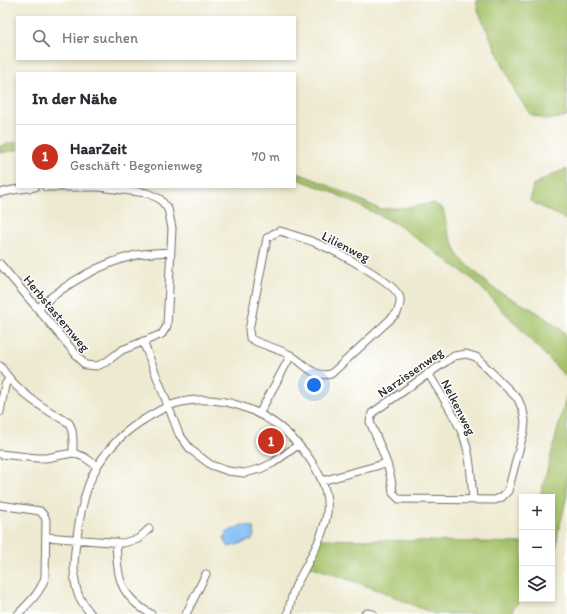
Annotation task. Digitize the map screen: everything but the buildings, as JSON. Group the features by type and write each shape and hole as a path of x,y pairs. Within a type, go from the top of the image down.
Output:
{"street":[{"path":"0,193 28,188"},
{"name":"Herbstasternweg","path":"0,264 85,365 97,366 106,362 122,350 162,334 167,326 170,281 172,228 168,209 160,199 148,193 107,188"},
{"name":"Lilienweg","path":"280,232 316,243 364,268 396,291 400,298 400,306 397,313 331,374 324,376 316,374 291,355 255,341 250,338 249,330 267,238 280,232"},
{"path":"38,308 60,289 102,266 136,255 170,252"},
{"path":"143,341 179,434 191,450 211,465 228,471 244,473 273,464 298,444"},
{"name":"Narzissenweg","path":"466,354 476,357 518,398 525,421 524,431 508,492 502,497 495,500 399,499 393,493 392,478 388,463 370,422 372,413 428,373 454,356 466,354"},
{"path":"259,414 291,355"},
{"path":"0,366 9,379 30,399 72,427 73,453"},
{"name":"Nelkenweg","path":"428,373 451,411 463,436 469,461 474,499"},
{"path":"0,412 5,385 9,379"},
{"path":"91,614 81,600 77,589 75,574 76,539 88,486 97,466 116,441 128,430 168,407 198,400 221,401 243,406 259,414 277,426 298,444 310,458 322,481 326,496 327,513 320,540 294,590 288,614"},
{"path":"0,454 46,458 73,453 84,457 97,466"},
{"path":"322,481 388,463"},
{"path":"0,505 40,511 45,516 45,577 43,584 31,601 18,614"},
{"path":"46,536 123,543 134,541 141,537 149,529"},
{"path":"116,542 117,569 120,582 132,600 152,614"},
{"path":"186,614 206,574"},
{"path":"365,614 373,614"}],"green space":[{"path":"476,0 567,0 567,116 547,120 530,114 516,93 479,13"},
{"path":"16,142 16,150 0,153 0,146"},
{"path":"567,169 567,220 530,201 533,185"},
{"path":"296,172 380,209 412,207 433,203 443,209 448,232 459,257 494,289 537,312 564,332 567,346 567,378 474,280 395,223 332,192 296,178"},
{"path":"567,394 567,496 558,533 555,560 555,494 541,494"},
{"path":"320,539 519,543 519,602 514,607 511,614 434,614 381,591 307,565"}],"water":[{"path":"242,525 253,528 255,533 252,540 229,547 224,540 226,533"}],"place":[{"name":"HaarZeit","path":"271,441"}]}
